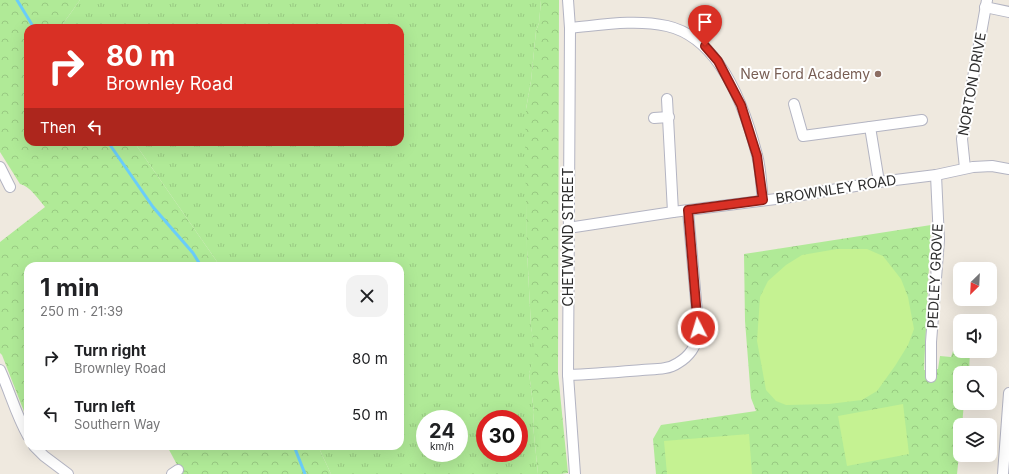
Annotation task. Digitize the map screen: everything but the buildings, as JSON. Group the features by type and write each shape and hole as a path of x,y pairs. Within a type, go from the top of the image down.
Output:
{"street":[{"name":"CHETWYND STREET","path":"568,0 570,28 568,375 575,474"},
{"path":"986,4 1009,12"},
{"name":"NORTON DRIVE","path":"965,168 962,139 986,4"},
{"path":"570,28 640,22 667,26 678,30 705,46 718,61 741,105 757,156 763,200"},
{"path":"667,99 673,212"},
{"path":"794,104 803,136 922,120"},
{"path":"654,118 669,117"},
{"path":"870,128 879,182"},
{"name":"BROWNLEY ROAD","path":"568,228 936,175 965,168 992,166 1009,169"},
{"path":"0,167 6,185"},
{"name":"PEDLEY GROVE","path":"931,377 931,348 939,240 936,175"},
{"path":"568,375 668,368 688,356 696,346 699,334 688,210"},
{"path":"0,370 9,389 19,420 24,429"},
{"path":"1003,474 1009,393"},
{"path":"38,450 68,474"}],"green space":[{"path":"0,0 80,0 63,24 24,24 24,146 137,146 217,262 24,262 24,411 0,353 0,242 45,207 31,190 20,184 0,152"},
{"path":"80,0 541,0 526,109 527,250 531,327 536,354 529,373 534,412 533,425 538,474 331,474 320,450 404,450 404,262 217,262 137,146 404,146 404,24 63,24"},
{"path":"541,0 559,0 558,373 568,473 560,474 538,474 533,425 534,412 529,373 535,354 531,327 527,250 525,151 526,109"},
{"path":"931,225 924,370 938,369 940,356 951,357 953,351 953,358 970,358 969,366 953,366 953,410 963,410 963,418 953,418 953,462 958,462 957,474 656,474 653,439 661,425 756,411 751,398 745,321 744,254"},
{"path":"837,249 867,249 883,256 901,279 908,297 914,329 908,345 877,391 862,400 829,404 786,405 776,401 766,390 757,341 760,297 768,281 786,265 802,255"},
{"path":"903,404 909,454 847,466 838,416"},
{"path":"749,434 752,474 667,474 664,441"},
{"path":"169,450 320,450 331,474 182,474"}],"waterway":[{"path":"17,0 32,24"},
{"path":"111,146 153,207 193,253 199,262"},
{"path":"296,450 305,474"}],"place":[{"name":"New Ford Academy","path":"878,74"}],"route":[{"path":"698,328 688,210 763,200 757,156 741,105 718,61 705,46"}]}
